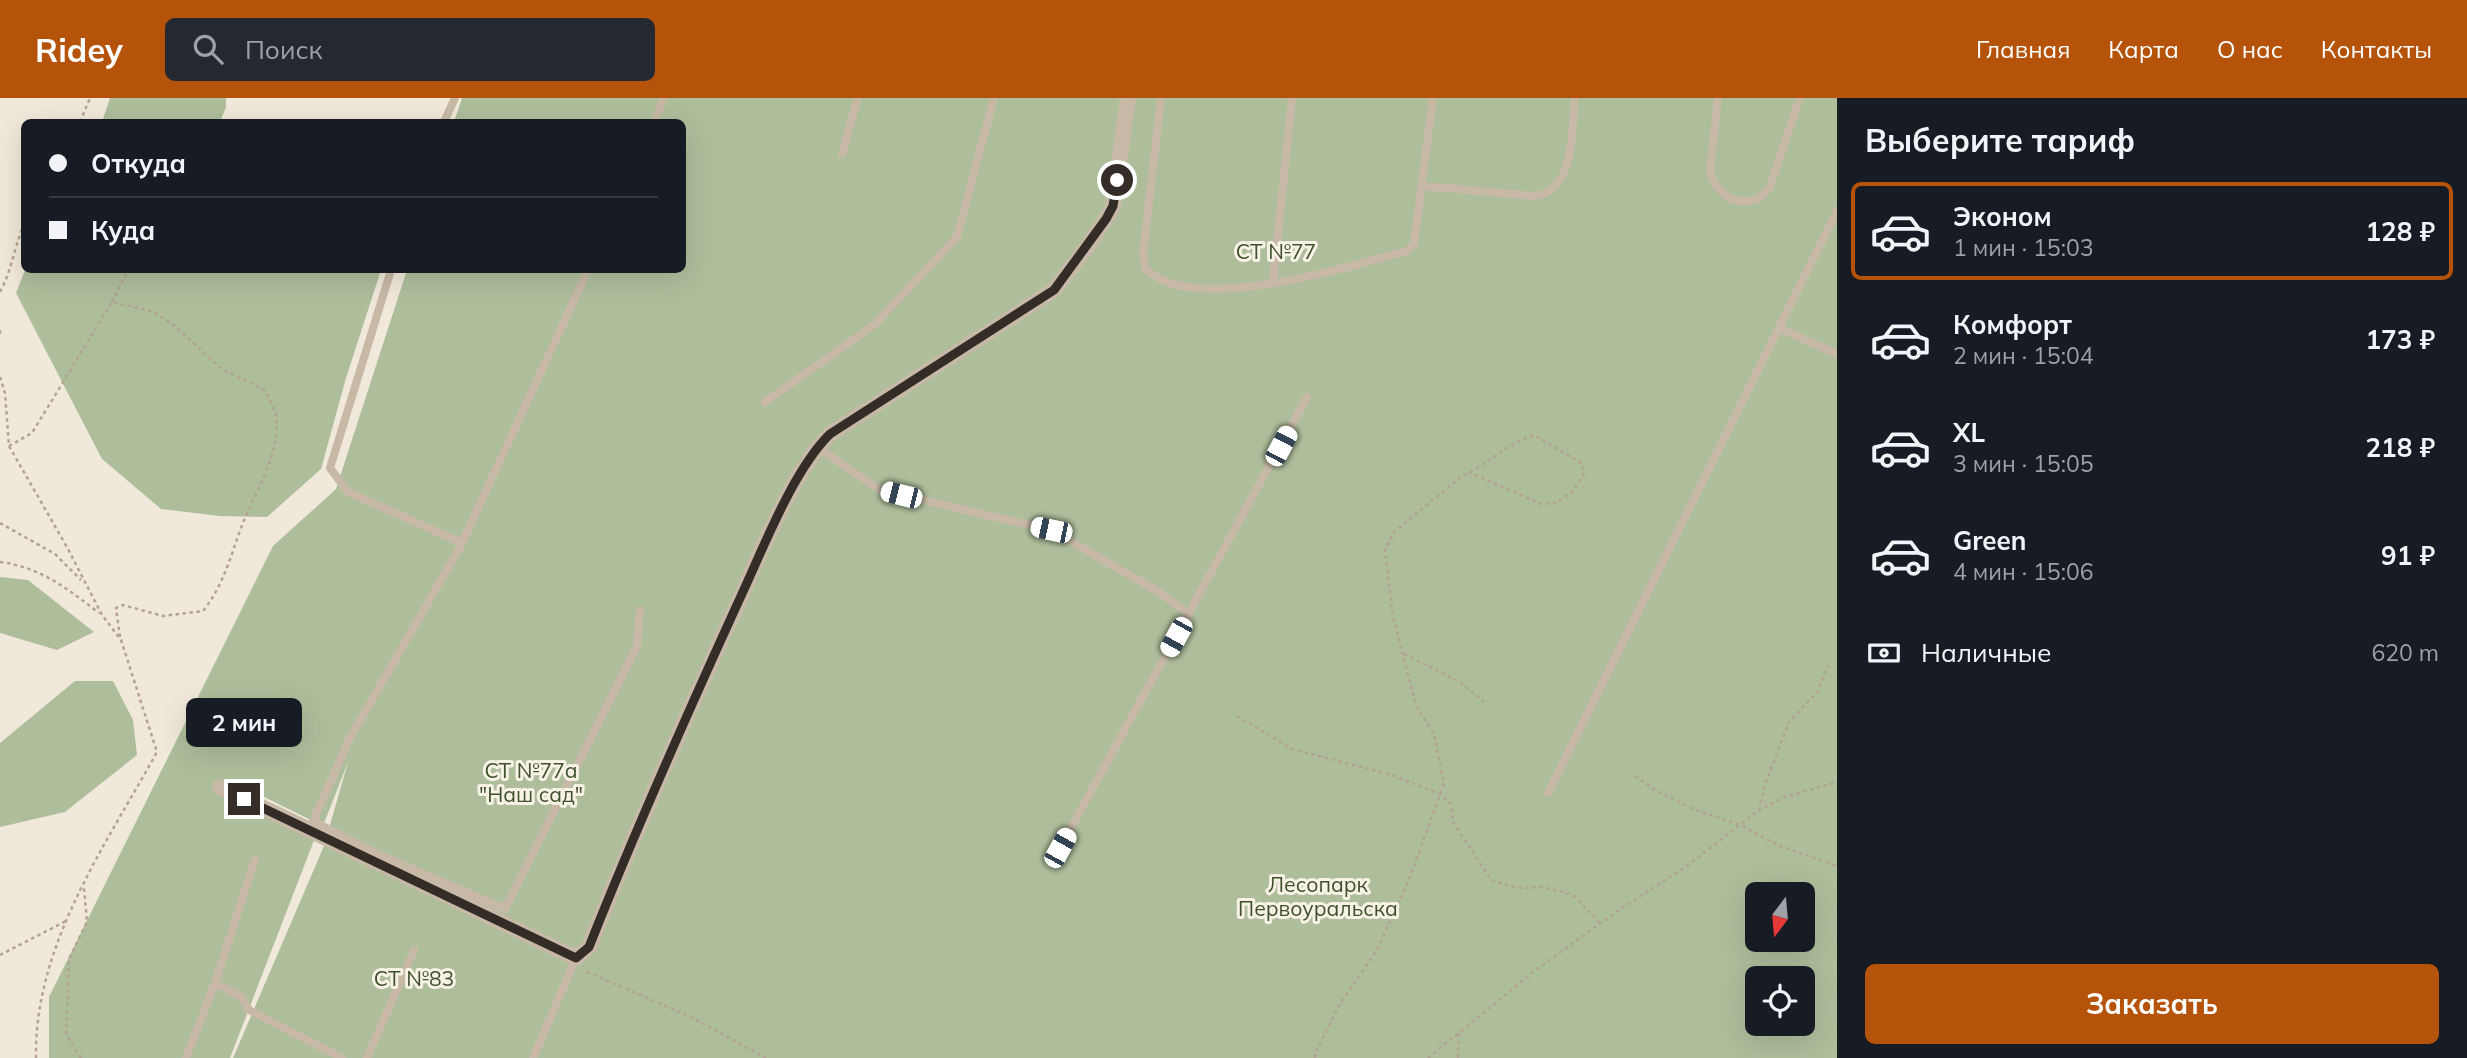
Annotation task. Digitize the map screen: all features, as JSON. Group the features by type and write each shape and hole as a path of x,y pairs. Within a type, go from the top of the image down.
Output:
{"street":[{"path":"220,787 576,958 589,947 653,788 774,524 817,447 830,434 1054,290 1090,243 1113,206 1128,98"}],"lane":[{"path":"445,119 455,98"},
{"path":"655,119 664,98"},
{"path":"842,154 858,98"},
{"path":"765,402 874,325 957,237 994,98"},
{"path":"1161,98 1143,255 1145,268 1171,283 1195,288 1238,289 1292,280 1406,251 1414,244 1433,98"},
{"path":"1273,282 1292,98"},
{"path":"1423,186 1534,196 1548,194 1558,186 1565,172 1575,98"},
{"path":"1718,98 1710,170 1712,179 1718,188 1733,199 1753,202 1770,187 1800,98"},
{"path":"1548,793 1837,211"},
{"path":"390,273 330,468 348,492 462,543"},
{"path":"587,273 462,543 350,738 313,821 382,856 505,909 637,646 640,610"},
{"path":"1779,328 1837,354"},
{"path":"1060,848 1307,397"},
{"path":"817,447 880,490 1051,530 1159,592 1189,614"},
{"path":"186,1058 215,983 255,860"},
{"path":"367,1058 414,950"},
{"path":"533,1058 576,958"},
{"path":"215,983 242,997 248,1010 342,1058"}],"path":[{"path":"81,119 90,98"},
{"path":"0,292 10,274 21,231"},
{"path":"9,446 32,433 112,302 126,273"},
{"path":"36,1058 36,1038 47,977 68,920 83,885 157,752 121,640 116,608 123,605 163,616 203,611 218,592 242,524 265,471 273,442 276,415 265,390 223,370 154,312 112,302"},
{"path":"0,330 0,336"},
{"path":"0,377 5,393 9,446 102,615 121,640"},
{"path":"1315,1058 1341,1002 1377,950 1408,882 1444,784 1434,734 1416,705 1393,617 1385,550 1394,532 1469,472 1519,440 1534,435 1583,464 1583,477 1572,492 1556,503 1541,504 1469,472"},
{"path":"0,523 55,554 85,585"},
{"path":"0,562 16,564 57,580 102,615"},
{"path":"1404,654 1460,681 1484,702"},
{"path":"1759,810 1766,782 1789,722 1818,691 1828,665"},
{"path":"1237,716 1293,749 1389,774 1440,794 1451,804 1452,822 1491,880 1517,887 1542,887 1573,895 1601,924"},
{"path":"1636,776 1657,792 1691,808 1740,825 1780,846 1837,866"},
{"path":"1428,1058 1537,969 1687,866 1759,810 1785,797 1837,782"},
{"path":"80,1058 66,1035 69,959 87,922 83,885"},
{"path":"0,955 68,920"},
{"path":"587,972 689,1016 766,1058"},
{"path":"1458,1058 1459,1033"}],"green space":[{"path":"110,98 226,98 221,119 103,119"},
{"path":"462,98 1122,98 1107,205 1064,270 1077,273 1116,208 1131,98 1837,98 1837,1058 233,1058 324,846 348,762 323,826 238,784 234,789 318,830 230,1058 49,1058 49,997 273,546 336,489 406,273 686,273 686,119 455,119"},
{"path":"24,273 380,273 346,378 321,469 267,517 220,516 161,509 102,459 16,293"},
{"path":"0,577 28,580 94,632 57,650 0,633"},
{"path":"75,681 113,681 133,720 137,755 65,812 0,827 0,743"}],"route":[{"path":"244,799 576,958 589,947 653,788 774,524 817,447 830,434 1054,290 1106,219 1113,206 1117,180"}],"park label":[{"name":"СТ №77","path":"1276,252"},
{"name":"СТ №77а \"Наш сад\"","path":"531,783"},
{"name":"Лесопарк Первоуральска","path":"1318,897"},
{"name":"СТ №83","path":"414,979"}]}
